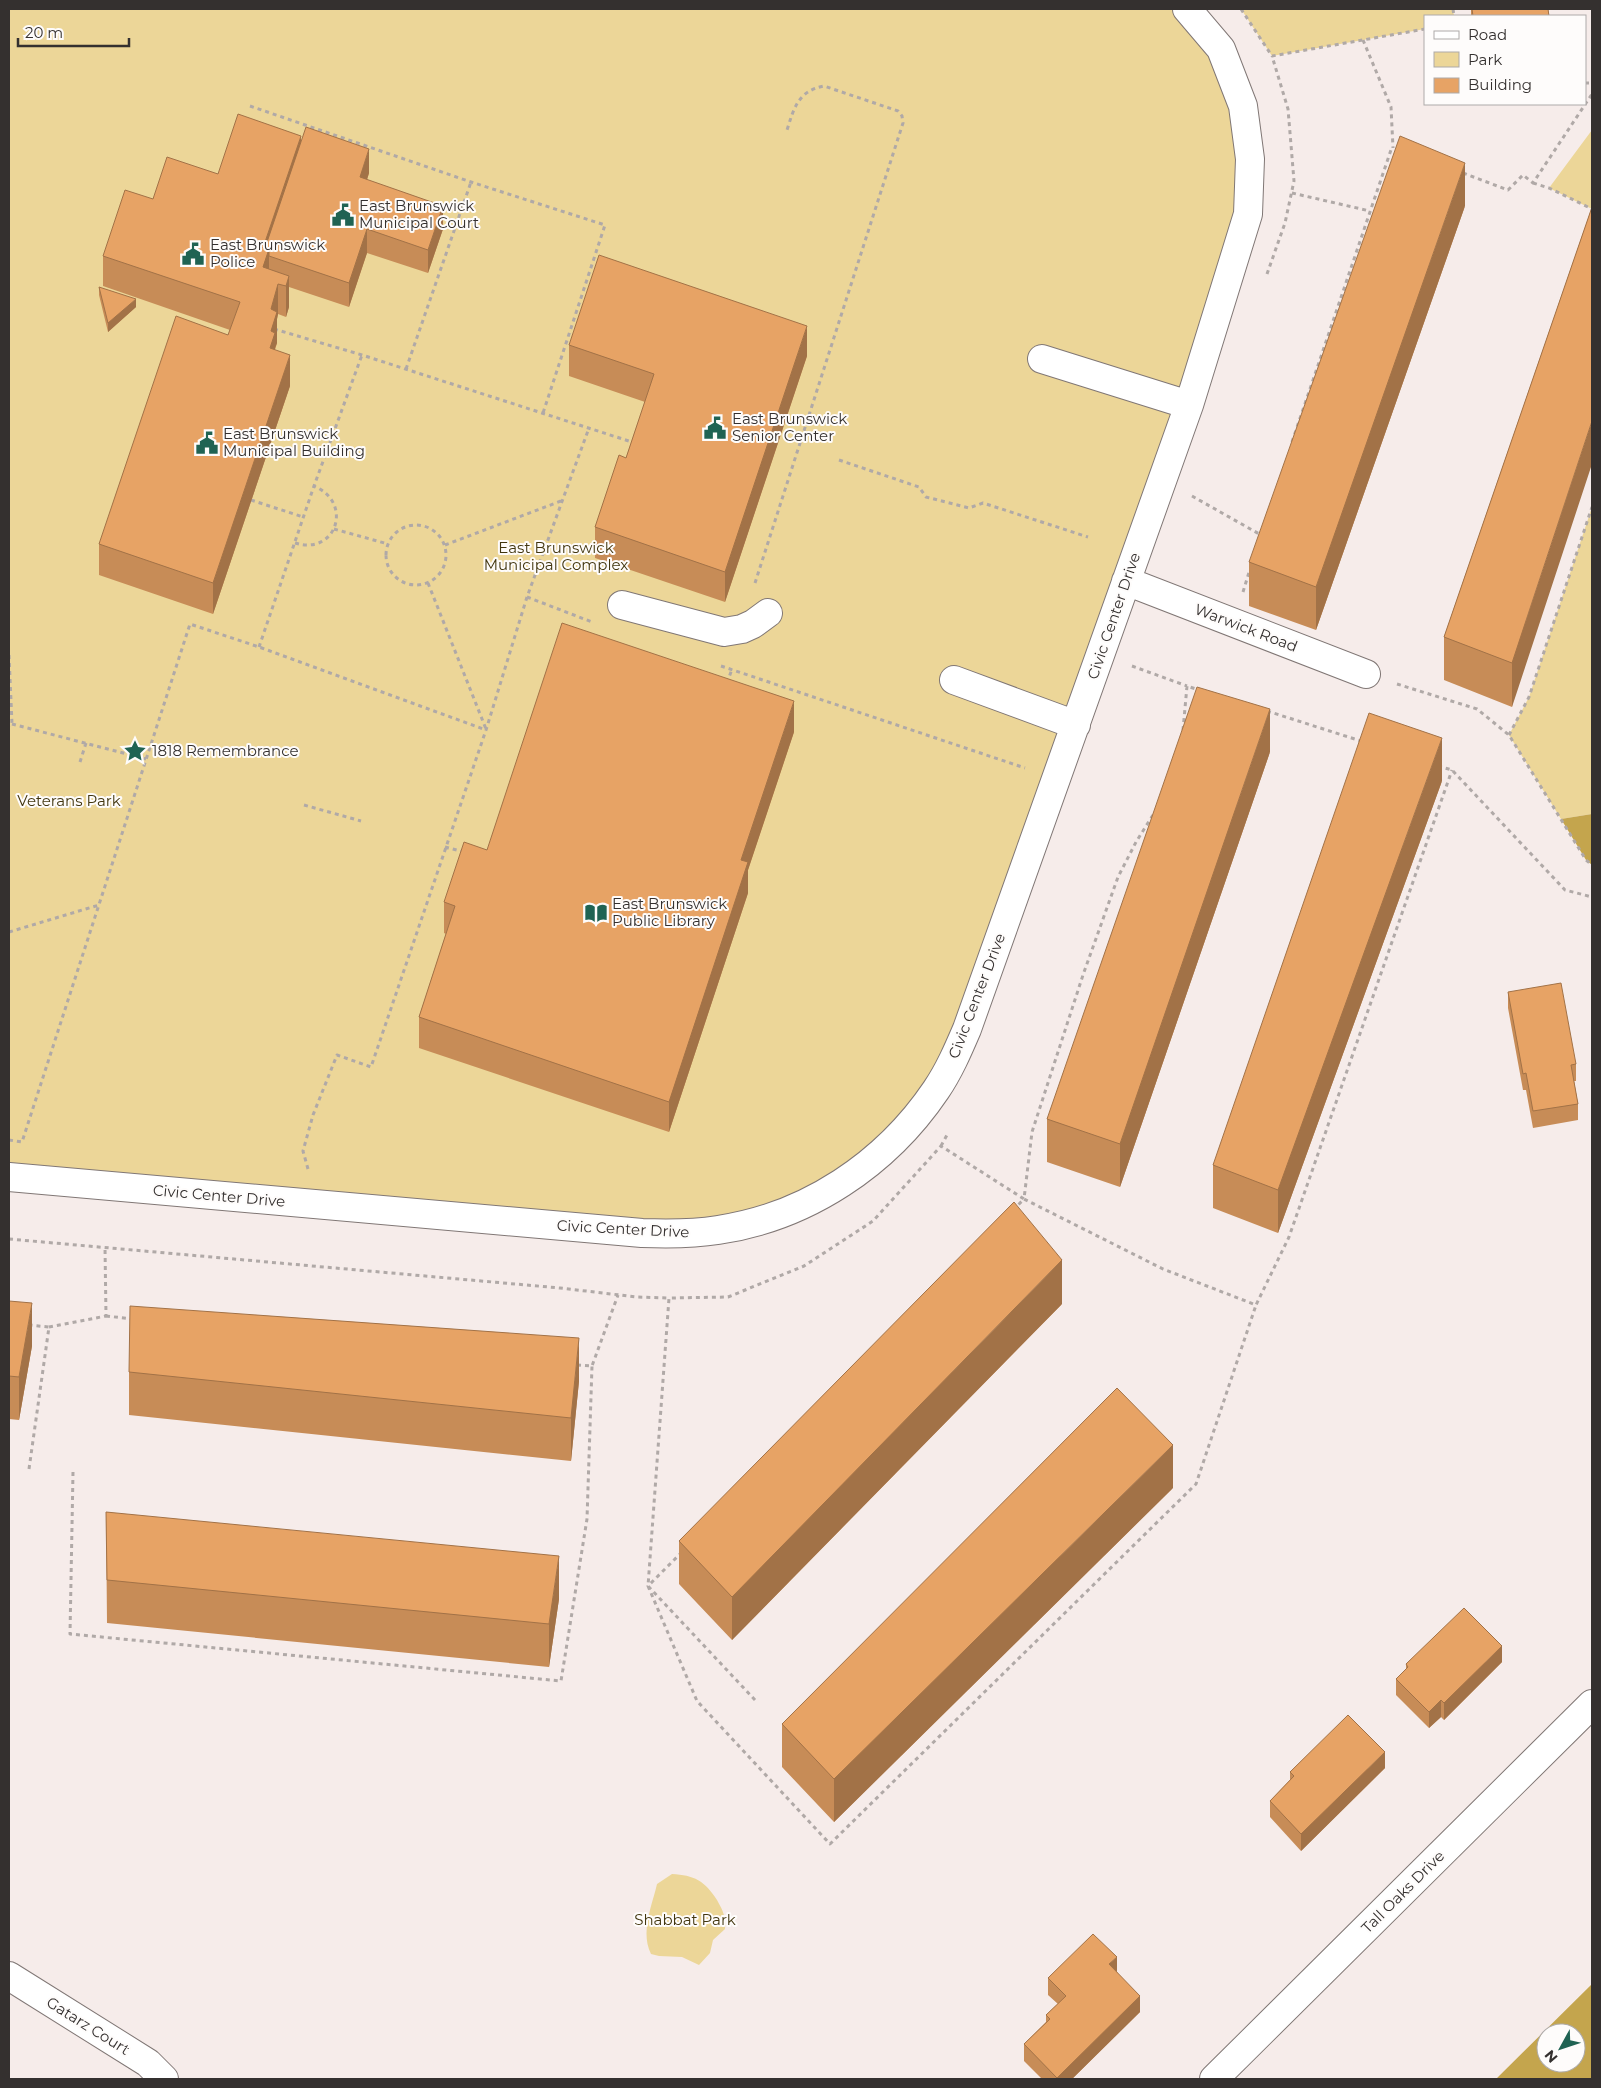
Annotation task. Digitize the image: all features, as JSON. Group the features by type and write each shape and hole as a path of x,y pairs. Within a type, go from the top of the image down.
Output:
{"street":[{"name":"Civic Center Drive","path":"9,1177 642,1233 686,1234 752,1223 783,1213 843,1183 870,1163 895,1140 932,1096 954,1060 967,1029 1188,405 1248,214 1250,159 1243,106 1221,49 1186,9"},
{"path":"1042,359 1188,405"},
{"name":"Warwick Road","path":"1126,581 1366,674"},
{"path":"622,605 724,632 748,627 768,613"},
{"path":"954,680 1076,725"},
{"name":"Tall Oaks Drive","path":"1214,2079 1592,1704"},
{"name":"Gatarz Court","path":"9,1976 148,2063 164,2079"}],"path":[{"path":"1241,9 1272,56 1424,29"},
{"path":"1289,451 1392,147 1391,107 1363,40"},
{"path":"754,586 903,123 902,116 898,111 824,86 813,88 798,101 787,130"},
{"path":"1533,183 1585,105"},
{"path":"250,106 472,182 605,225 542,414"},
{"path":"1392,147 1401,150"},
{"path":"1454,170 1508,190 1523,175 1533,183 1549,188 1592,209"},
{"path":"406,369 472,182"},
{"path":"1292,192 1370,212"},
{"path":"274,328 640,445"},
{"path":"260,647 303,517 362,355"},
{"path":"304,1204 308,1168 303,1151 313,1115 337,1055 371,1067 486,730 527,597 589,428"},
{"path":"839,460 919,487 926,496 969,508 983,503 1088,537"},
{"path":"295,543 304,546 315,545 324,541 334,529 337,515 335,505 330,496 314,486"},
{"path":"251,500 303,517"},
{"path":"445,545 562,500"},
{"path":"1509,735 1529,697 1592,507"},
{"path":"414,525 433,529 445,545 445,565 441,573 428,583 415,586 404,583 396,578 386,560 389,544 396,533 414,525"},
{"path":"334,529 389,544"},
{"path":"1258,543 1261,534"},
{"path":"1233,622 1253,561"},
{"path":"428,583 486,730"},
{"path":"527,597 595,623"},
{"path":"9,1140 22,1142 190,624 260,647 486,730"},
{"path":"9,655 10,725 146,759"},
{"path":"713,664 1057,779"},
{"path":"726,688 733,664"},
{"path":"1366,674 1477,709 1509,735 1586,860 1592,865"},
{"path":"1183,731 1187,686 1206,692"},
{"path":"1261,710 1363,742"},
{"path":"80,762 86,743"},
{"path":"1434,764 1452,770 1565,890 1592,897"},
{"path":"669,1298 648,1586 697,1701 830,1844 1196,1484 1256,1305 1289,1237 1452,770"},
{"path":"304,805 361,821"},
{"path":"1010,1213 1024,1199 1032,1132 1083,975 1118,877 1156,810"},
{"path":"445,847 469,854"},
{"path":"9,932 100,905"},
{"path":"9,1239 618,1295 669,1298 728,1297 804,1266 873,1221 941,1146 1024,1199 1164,1269 1256,1305"},
{"path":"105,1248 106,1316"},
{"path":"73,1472 70,1634 561,1681 587,1519 592,1366 618,1295"},
{"path":"25,1325 49,1326 106,1316 136,1319"},
{"path":"28,1468 49,1326"},
{"path":"572,1364 592,1366"},
{"path":"648,1586 683,1550"},
{"path":"648,1586 755,1700"}],"green space":[{"name":"East Brunswick Municipal Complex","path":"9,9 1187,9 1221,49 1248,214 967,1029 870,1163 719,1230 9,1177"},
{"path":"1241,9 1453,9 1454,15 1424,15 1424,29 1272,56"},
{"path":"1592,130 1592,209 1549,188"},
{"path":"1592,507 1592,814 1561,819 1509,735 1529,697"},
{"name":"Shabbat Park","path":"672,1874 698,1880 708,1888 724,1914 725,1929 713,1940 710,1953 699,1965 682,1957 651,1954 648,1946 648,1919 657,1884"}],"shaded area":[{"path":"1592,814 1592,865 1586,860 1561,819"},
{"path":"1592,1984 1592,2079 1496,2079 1536,2039 1536,2073 1586,2073 1586,2023 1553,2023"}],"building":[{"path":"1472,9 1548,9 1549,15 1473,15"},
{"path":"238,114 301,136 263,248 269,249 263,267 289,276 286,286 278,284 271,309 277,312 271,331 275,333 270,348 290,355 213,583 99,544 176,316 228,335 240,302 103,256 125,190 153,199 167,157 218,174"},
{"name":"East Brunswick Municipal Court","path":"306,127 369,149 360,177 443,206 428,250 367,229 349,283 269,256 269,249 265,248"},
{"path":"1400,136 1465,163 1316,587 1249,562"},
{"path":"1592,207 1592,421 1512,663 1444,637"},
{"name":"East Brunswick Senior Center","path":"599,255 807,326 725,572 595,527 619,455 626,458 654,374 569,345"},
{"path":"99,287 136,299 108,323"},
{"name":"East Brunswick Public Library","path":"562,623 794,701 741,860 748,862 669,1102 419,1017 455,906 444,902 464,842 487,850"},
{"path":"1197,687 1270,709 1120,1144 1047,1119"},
{"path":"1369,713 1442,738 1278,1190 1213,1165"},
{"path":"1561,983 1576,1064 1571,1065 1578,1104 1533,1111 1526,1073 1523,1074 1508,992"},
{"path":"1014,1202 1062,1260 732,1597 679,1541"},
{"path":"9,1301 32,1303 19,1377 9,1376"},
{"path":"130,1306 579,1338 571,1418 129,1372"},
{"path":"1117,1388 1173,1445 834,1779 782,1724"},
{"path":"106,1512 559,1556 549,1624 107,1580"},
{"path":"1464,1608 1502,1646 1444,1703 1441,1700 1429,1712 1396,1679 1408,1667 1406,1664"},
{"path":"1348,1715 1385,1752 1301,1834 1270,1801 1294,1776 1290,1772"},
{"path":"1093,1934 1117,1957 1109,1964 1140,1996 1057,2078 1024,2044 1050,2019 1046,2015 1066,1996 1048,1978"}],"place":[{"name":"East Brunswick Municipal Court","path":"343,215"},
{"name":"East Brunswick Police","path":"193,254"},
{"name":"East Brunswick Senior Center","path":"715,428"},
{"name":"East Brunswick Municipal Building","path":"207,443"},
{"name":"1818 Remembrance","path":"135,751"},
{"name":"East Brunswick Public Library","path":"596,913"}],"park label":[{"name":"Veterans Park","path":"69,801"}]}
